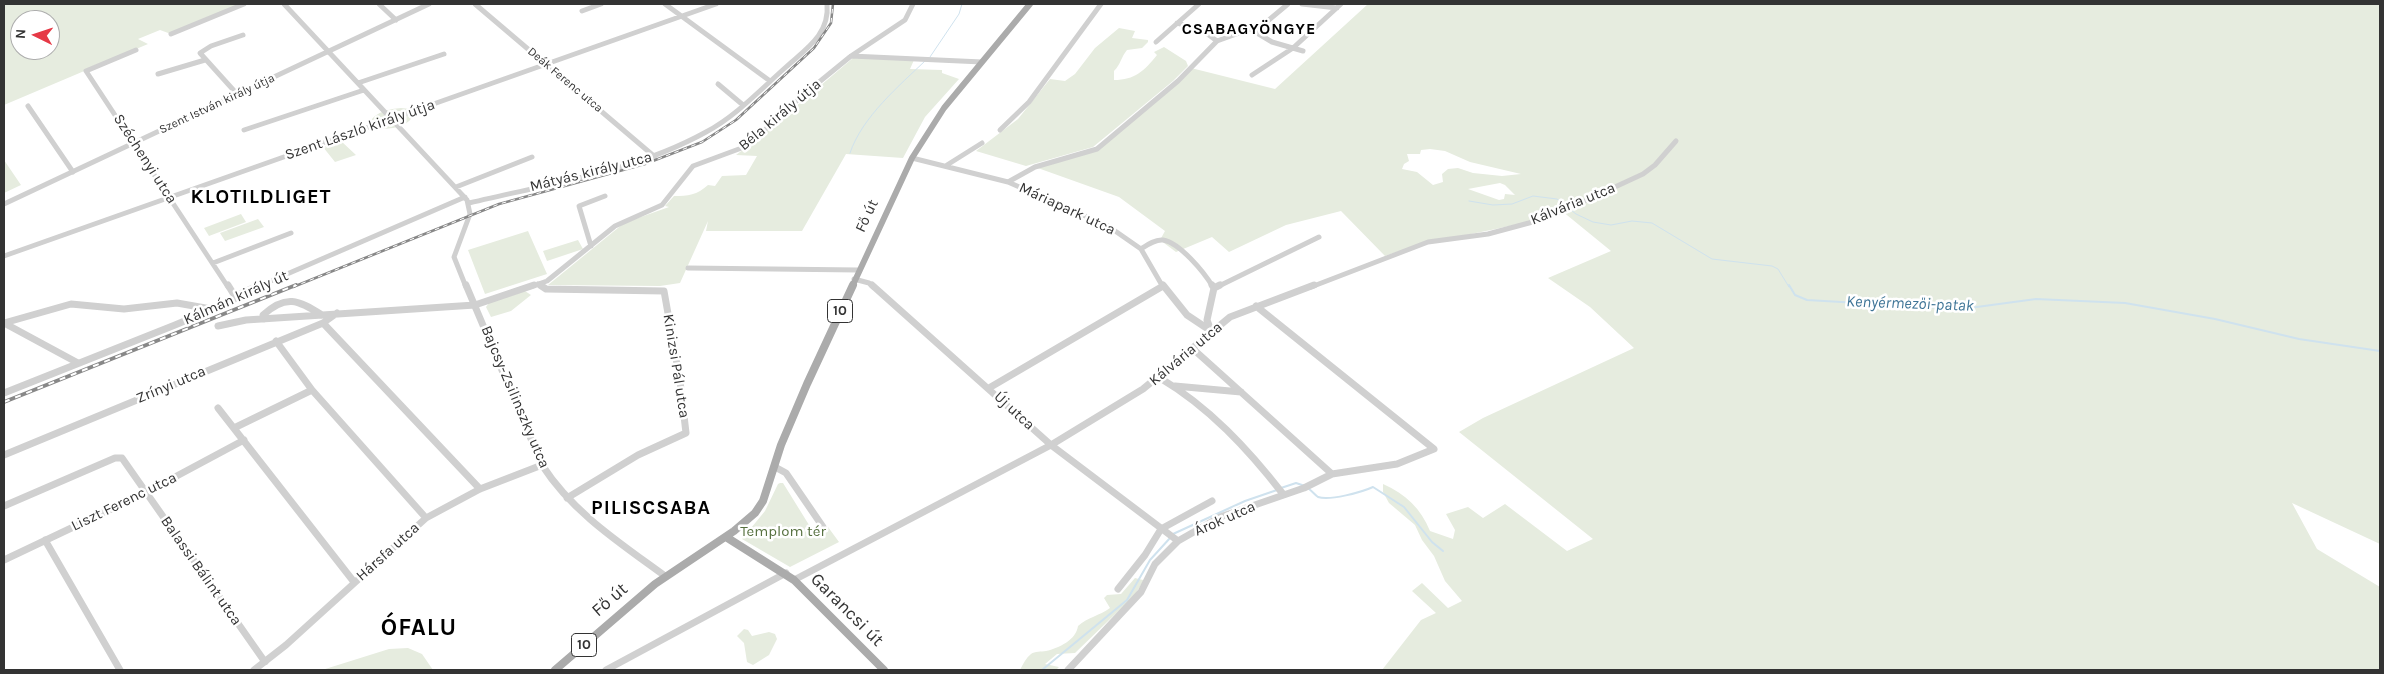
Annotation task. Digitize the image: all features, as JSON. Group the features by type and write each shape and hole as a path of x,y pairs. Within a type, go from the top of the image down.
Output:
{"main road":[{"name":"Fő út","path":"774,467 807,384 858,270 912,158 938,115 1030,4"},
{"name":"10","path":"665,576 726,537 755,513 763,501 774,467"},
{"path":"726,537 790,576"},
{"name":"Fő út","path":"556,670 665,576"},
{"name":"Garancsi út","path":"790,576 884,670"}],"street":[{"path":"171,34 244,4"},
{"path":"284,4 468,200"},
{"path":"379,4 396,20"},
{"name":"Szent István király útja","path":"4,204 429,4"},
{"name":"Deák Ferenc utca","path":"475,4 654,157"},
{"path":"582,11 601,4"},
{"path":"665,4 770,81"},
{"name":"Szent László király útja","path":"4,256 716,4"},
{"name":"Mátyás király utca","path":"468,200 654,157 706,132 743,105 819,36 825,27 828,15 826,4"},
{"name":"Béla király útja","path":"336,313 475,305 538,284 554,276 615,226 662,206 693,166 747,146 802,96 851,56 905,20 913,4"},
{"path":"1000,130 1025,105 1101,4"},
{"path":"1156,42 1199,4"},
{"path":"1008,182 1035,166 1097,149 1178,82 1217,41 1252,30 1264,24 1288,4"},
{"path":"1302,4 1339,6"},
{"path":"1252,75 1293,48 1339,6"},
{"path":"1177,23 1202,30 1217,41"},
{"path":"1252,30 1272,42 1303,51"},
{"path":"237,94 200,53 211,46 243,35"},
{"name":"Széchenyi utca","path":"136,50 86,71 236,298"},
{"path":"358,83 444,54"},
{"path":"851,56 982,62"},
{"path":"158,74 206,60"},
{"path":"718,84 743,105"},
{"path":"244,130 364,90"},
{"path":"28,106 73,172"},
{"name":"Kálvária utca","path":"606,670 1051,444 1160,378 1211,331 1230,317 1428,242 1478,236 1563,212 1643,174 1655,165 1676,141"},
{"path":"948,165 982,143"},
{"path":"456,187 532,157"},
{"name":"Máriapark utca","path":"912,158 948,165 1008,182 1108,226 1141,249 1163,286 1187,315 1211,331"},
{"path":"591,246 579,206 605,196"},
{"name":"Kálmán király út","path":"4,393 211,309 468,200"},
{"name":"Bajcsy-Zsilinszky utca","path":"468,200 471,216 458,240 454,257 542,465 567,498 603,531 665,576"},
{"path":"213,263 291,233"},
{"path":"1214,288 1319,238"},
{"path":"1141,249 1155,242 1166,241 1176,247 1205,274 1214,288 1207,320 1211,331"},
{"path":"688,268 858,270"},
{"name":"Új utca","path":"854,279 869,283 1051,444 1178,541"},
{"name":"Kinizsi Pál utca","path":"538,284 546,289 664,290 680,381 686,433 638,455 567,498"},
{"path":"989,388 1163,286"},
{"path":"264,319 263,315 270,308 290,300 306,304 480,488"},
{"path":"4,323 71,304 124,309 177,303 211,309"},
{"name":"Árok utca","path":"1068,670 1141,592 1155,564 1178,541 1220,517 1281,491 1306,487 1332,474 1397,464 1434,449 1256,306"},
{"name":"Zrínyi utca","path":"4,455 276,341 322,319 331,319 336,313"},
{"path":"218,326 246,320 322,319"},
{"path":"4,323 78,363"},
{"path":"276,341 312,390 426,518"},
{"path":"1192,348 1332,474"},
{"path":"1160,378 1175,386 1221,426 1281,491"},
{"path":"1175,386 1242,392"},
{"path":"234,428 312,390"},
{"path":"218,408 354,582"},
{"name":"Liszt Ferenc utca","path":"4,560 145,493 244,440"},
{"name":"Balassi Bálint utca","path":"4,506 122,458 265,662"},
{"name":"Hársfa utca","path":"254,670 293,640 354,582 426,518 480,488 542,465"},
{"path":"774,467 786,473 823,527"},
{"path":"1118,589 1164,531 1212,501"},
{"path":"46,540 120,670"}],"green space":[{"path":"4,4 244,4 171,34 160,30 138,39 148,44 4,105"},
{"path":"1368,4 2380,4 2380,544 2292,503 2317,549 2380,587 2380,670 1382,670 1421,620 1436,613 1412,591 1422,583 1448,608 1462,601 1445,581 1434,556 1422,540 1415,525 1389,503 1383,492 1383,484 1399,492 1412,503 1430,531 1453,539 1455,530 1446,514 1468,507 1483,518 1505,504 1567,551 1593,539 1459,432 1483,418 1634,348 1590,307 1548,278 1611,251 1562,211 1518,224 1429,243 1385,256 1341,211 1286,225 1229,252 1212,237 1176,252 1160,240 1165,231 1119,197 1035,167 1093,151 1191,68 1275,89","holes":["1421,150 1445,151 1470,162 1521,174 1502,176 1473,173 1458,168 1448,169 1442,174 1443,182 1433,185 1417,172 1402,169 1404,164 1409,161 1407,154 1420,154","1500,183 1505,185 1515,195 1505,194 1504,199 1499,200 1468,189"]},
{"path":"1119,28 1135,31 1132,38 1148,40 1148,42 1142,48 1127,50 1114,71 1114,80 1121,80 1138,74 1157,55 1154,52 1164,47 1186,61 1188,66 1173,81 1093,147 1026,166 976,151 1018,119 1050,79 1065,81 1075,74 1095,48"},
{"path":"853,58 914,60 910,69 942,70 942,73 959,79 925,117 903,158 846,154 802,231 706,231 708,221 680,283 660,286 548,285 624,223 669,207 665,206 674,196 692,194 708,185 715,186 722,176 746,175 757,156 736,155"},
{"path":"410,109 414,113 403,125 379,129 373,128 369,124 378,114 387,110"},
{"path":"341,141 356,155 335,162 323,147"},
{"path":"4,160 21,185 4,193"},
{"path":"241,214 246,222 209,236 204,228"},
{"path":"258,219 264,227 225,241 220,233"},
{"path":"528,231 547,274 485,294 468,250"},
{"path":"578,240 583,249 547,261 543,251"},
{"path":"525,291 531,295 511,311 491,317 486,307 489,303"},
{"name":"Templom tér","path":"780,483 783,483 814,533 828,527 839,542 790,567 742,539 765,511"},
{"path":"1135,578 1143,580 1143,582 1134,596 1075,653 1057,654 1045,664 1059,667 1056,670 1020,670 1031,654 1051,650 1061,645 1074,635 1078,626 1110,608 1104,598 1107,595 1121,594"},
{"path":"744,629 748,630 752,636 769,632 775,634 777,639 769,655 753,665 747,662 744,643 737,636"},
{"path":"408,648 422,654 433,670 322,670 389,649"}],"waterway":[{"path":"930,57 959,14 962,4"},
{"path":"850,153 863,127 872,115 893,91 926,60"},
{"name":"Kenyérmezői-patak","path":"1469,201 1493,205 1512,204 1533,196 1557,199 1576,214 1593,222 1611,225 1632,221 1652,223 1712,259 1772,266 1778,269 1789,287"},
{"name":"Kenyérmezői-patak","path":"1789,285 1795,295 1807,300 1962,309 2036,299 2125,303 2215,319 2299,339 2380,351"},
{"name":"Kenyérmezői-patak","path":"1281,488 1296,483 1305,486"},
{"name":"Kenyérmezői-patak","path":"1309,489 1318,497 1330,498 1373,487 1404,507 1432,542 1443,551"},
{"name":"Kenyérmezői-patak","path":"1173,534 1245,501 1277,490"},
{"name":"Kenyérmezői-patak","path":"1042,670 1127,600 1150,560 1170,538"}],"railway":[{"path":"293,287 499,204 645,164 702,142 736,120 814,48 831,23 833,4"},
{"path":"4,402 296,285"}],"district":[{"name":"CSABAGYÖNGYE","path":"1249,29"},
{"name":"KLOTILDLIGET","path":"261,197"},
{"name":"PILISCSABA","path":"651,508"},
{"name":"ÓFALU","path":"419,628"}]}
